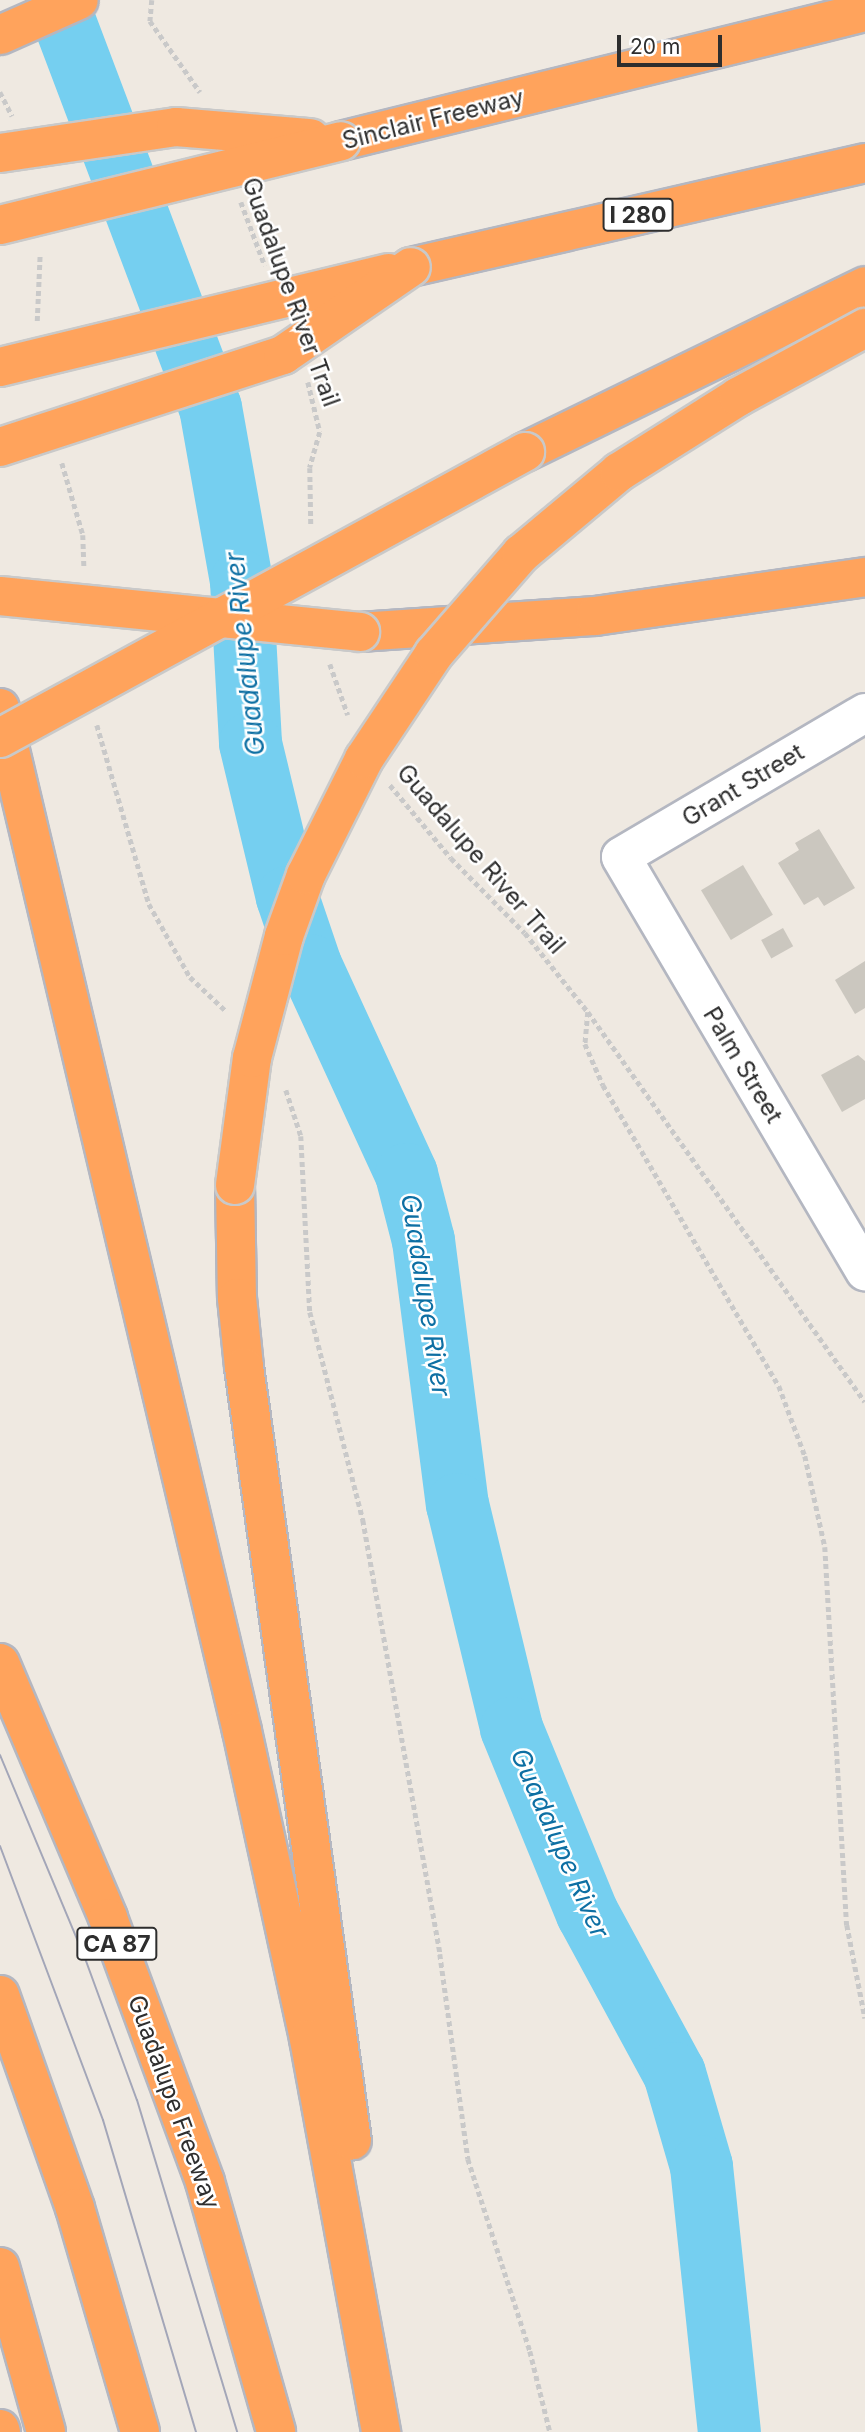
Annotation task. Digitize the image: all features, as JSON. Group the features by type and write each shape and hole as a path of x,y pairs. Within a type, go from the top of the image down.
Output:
{"highway":[{"path":"0,35 79,0"},
{"name":"Sinclair Freeway","path":"0,225 865,12"},
{"path":"0,153 176,127 341,141"},
{"name":"I 280","path":"0,367 411,267 865,163"},
{"path":"0,447 283,355 411,267"},
{"path":"0,738 537,446 865,286"},
{"path":"381,2432 340,2047 244,1367 237,1298 236,1185 252,1058 297,899 364,759 434,654 521,555 619,472 738,397 865,328"},
{"path":"0,596 360,632 596,616 865,578"},
{"path":"0,708 243,1731 309,2039 381,2432"},
{"name":"Guadalupe Freeway","path":"0,1663 108,1918 205,2182 276,2432"},
{"path":"0,1995 75,2208 139,2432"},
{"path":"0,2267 46,2432"}],"street":[{"name":"Grant Street","path":"621,857 865,713"},
{"name":"Palm Street","path":"621,857 865,1272"}],"path":[{"path":"152,0 150,21 202,98"},
{"name":"Guadalupe River Trail","path":"236,188 270,279"},
{"name":"Guadalupe River Trail","path":"304,370 318,408 320,432 308,494 312,535"},
{"path":"328,660 352,724"},
{"name":"Guadalupe River Trail","path":"385,777 442,848 525,933 588,1012 865,1402"},
{"path":"588,1012 585,1044 603,1085 779,1387 805,1456 825,1547 847,1925 865,2018"}],"building":[{"path":"819,829 855,888 824,906 818,897 804,905 778,863 799,850 795,843"},
{"path":"743,865 773,915 731,940 701,890"},
{"path":"783,928 793,946 771,958 761,940"},
{"path":"865,961 865,1008 855,1014 835,980"},
{"path":"858,1055 865,1061 865,1099 842,1112 821,1075"}],"waterway":[{"name":"Guadalupe River","path":"56,0 210,407 241,581 250,743 287,897 310,965 406,1174 423,1240 457,1504 511,1728 587,1913 674,2073 701,2166 729,2432"}],"tram line":[{"path":"0,1755 86,1961 137,2100 237,2432"},
{"path":"0,1846 103,2120 196,2432"}]}
